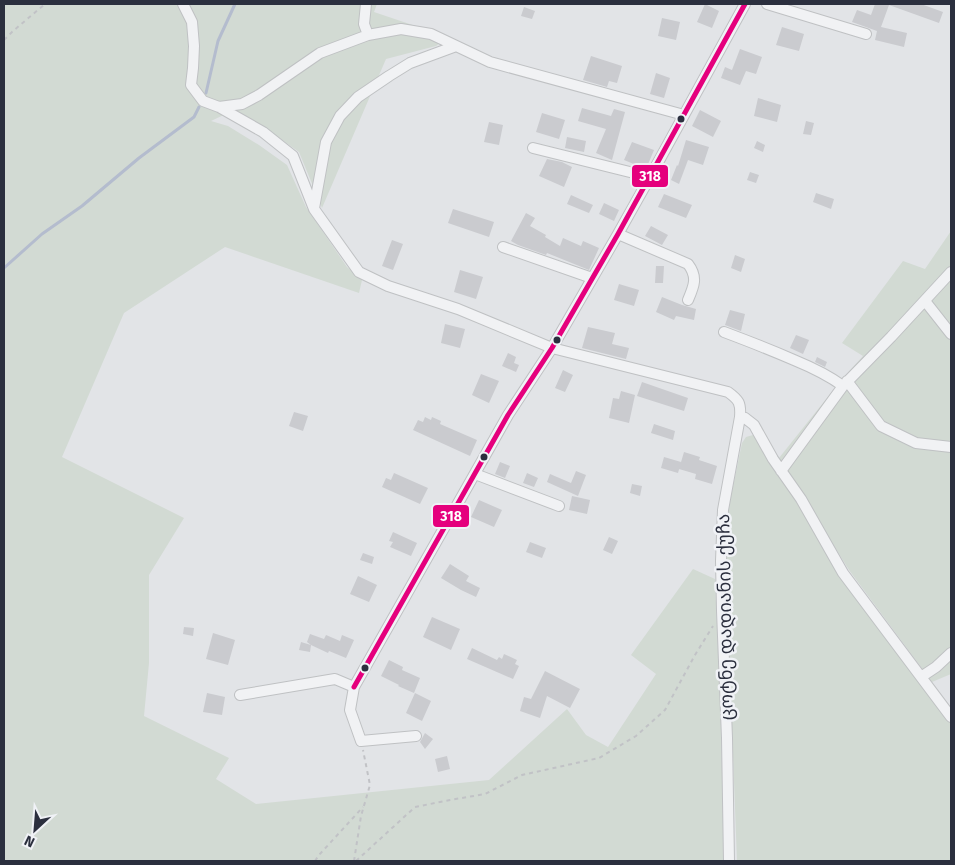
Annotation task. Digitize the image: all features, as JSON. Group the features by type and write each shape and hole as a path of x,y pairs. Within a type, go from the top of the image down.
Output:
{"street":[{"path":"183,4 192,22 194,46 191,85 203,101 219,107 263,132 294,156 314,209 359,272 388,286 458,309 552,348 728,392 737,399 741,407 740,417 745,418 754,425 781,471 801,499 843,573 951,717"},
{"path":"366,4 364,24 368,35"},
{"path":"416,736 361,741 350,710 354,687 508,415 552,348 618,234 745,4"},
{"path":"766,4 866,34"},
{"path":"219,107 242,104 259,95 320,52 368,35 401,29 431,34 490,62 684,115"},
{"path":"314,209 326,142 340,116 358,97 396,71 410,63 456,46"},
{"path":"533,148 650,177"},
{"path":"618,234 688,264 692,269 694,281 688,300"},
{"path":"503,247 592,278"},
{"path":"781,471 845,383 951,272"},
{"path":"924,301 951,334"},
{"path":"724,332 804,364 845,383 881,426 916,443 951,447"},
{"name":"ცოტნე დადიანის ქუჩა","path":"729,861 721,561 723,510 740,417"},
{"path":"475,474 559,506"},
{"path":"921,677 936,667 951,653"},
{"path":"240,695 335,679 354,687"}],"path":[{"path":"4,40 45,4"},
{"path":"355,861 415,808 485,794 522,775 599,758 636,736 665,710 713,625"},
{"path":"355,861 361,816 370,785 361,741"},
{"path":"315,861 364,805"}],"shaded area":[{"path":"4,4 377,4 374,12 448,37 436,46 386,59 322,208 299,152 264,127 232,111 211,121 228,126 287,165 306,207 347,267 362,280 359,293 225,247 124,313 62,457 184,518 149,575 149,663 144,716 229,758 216,779 256,804 489,780 567,709 586,735 608,747 656,674 631,655 693,569 715,579 724,861 4,861"},
{"path":"951,231 951,674 932,682 849,570 779,458 863,356 842,343 903,261 925,269"},
{"path":"753,435 757,438 800,504 951,720 951,861 737,861 725,542 730,501 742,443 746,437"}],"building":[{"path":"705,4 719,11 712,28 697,22"},
{"path":"875,4 921,4 943,12 939,23 889,5 881,27 907,33 904,47 875,40 877,31 852,22 857,10 871,15"},
{"path":"524,7 535,11 532,19 521,16"},
{"path":"662,18 680,22 676,40 658,36"},
{"path":"782,27 804,34 799,51 776,45"},
{"path":"740,49 762,57 756,74 746,71 740,85 721,78 725,67 732,70"},
{"path":"591,56 622,66 617,83 609,81 607,87 583,80"},
{"path":"656,73 670,78 664,98 650,94"},
{"path":"758,98 781,105 777,122 754,116"},
{"path":"582,108 611,116 614,109 625,112 612,160 596,153 606,129 578,121"},
{"path":"700,110 721,121 713,137 692,126"},
{"path":"542,113 565,120 559,139 536,132"},
{"path":"806,121 814,123 811,135 803,134"},
{"path":"489,122 503,125 499,145 484,142"},
{"path":"567,137 586,141 584,152 565,148"},
{"path":"686,140 709,147 703,165 688,160 679,184 671,180 678,166"},
{"path":"757,141 765,145 763,152 754,148"},
{"path":"632,142 654,150 646,169 624,160"},
{"path":"547,159 562,162 572,167 564,187 539,176"},
{"path":"750,172 759,175 756,183 747,180"},
{"path":"816,193 834,199 831,209 813,202"},
{"path":"664,194 692,205 686,218 658,207"},
{"path":"571,195 593,205 589,213 567,204"},
{"path":"604,203 619,210 614,221 599,214"},
{"path":"453,209 494,222 489,237 448,223"},
{"path":"526,213 535,218 530,226 560,246 563,238 581,246 583,241 599,248 589,270 511,241"},
{"path":"651,226 668,235 662,245 645,236"},
{"path":"392,240 403,244 393,270 382,266"},
{"path":"735,255 745,259 741,272 731,268"},
{"path":"656,266 664,266 663,283 655,283"},
{"path":"460,270 483,277 476,299 454,292"},
{"path":"619,284 639,290 634,306 614,300"},
{"path":"662,297 696,309 694,320 676,316 674,320 656,312"},
{"path":"730,310 745,314 741,331 725,325"},
{"path":"445,324 465,329 460,348 441,343"},
{"path":"588,327 615,333 612,344 629,348 626,359 582,348"},
{"path":"796,335 809,340 803,354 790,348"},
{"path":"508,353 516,357 514,363 519,365 516,372 502,366"},
{"path":"817,357 827,362 825,367 815,362"},
{"path":"563,370 573,375 565,392 555,388"},
{"path":"481,374 499,381 489,403 472,395"},
{"path":"642,382 688,398 684,411 637,396"},
{"path":"621,391 635,395 629,423 609,418 613,398 619,399"},
{"path":"294,412 308,416 303,431 289,426"},
{"path":"425,417 431,420 432,417 441,421 440,424 477,440 470,456 413,430 418,420 423,422"},
{"path":"654,424 675,431 673,440 651,433"},
{"path":"684,452 700,457 699,460 717,466 712,484 695,479 696,474 679,469"},
{"path":"664,457 681,462 678,473 661,468"},
{"path":"500,462 510,466 505,478 495,474"},
{"path":"576,471 586,475 578,496 547,482 550,474 571,483"},
{"path":"394,473 428,488 420,504 382,487 386,478 391,480"},
{"path":"527,473 538,478 534,487 523,483"},
{"path":"632,484 642,486 640,496 630,493"},
{"path":"572,496 590,500 587,514 569,510"},
{"path":"479,500 502,510 494,527 471,517"},
{"path":"393,532 417,543 411,556 390,547 393,542 389,541"},
{"path":"609,537 618,541 612,554 603,550"},
{"path":"530,542 546,548 542,558 526,552"},
{"path":"363,553 374,557 372,564 360,560"},
{"path":"450,564 469,576 466,581 480,588 476,597 441,578"},
{"path":"358,576 377,585 369,602 350,594"},
{"path":"432,617 460,629 451,650 423,637"},
{"path":"184,627 194,628 193,636 183,634"},
{"path":"213,633 235,640 228,665 206,659"},
{"path":"310,634 324,639 326,635 340,641 342,635 354,640 346,658 329,651 328,653 311,645 307,642"},
{"path":"301,642 311,645 310,652 299,650"},
{"path":"472,648 497,660 499,657 502,659 504,654 517,660 515,664 519,666 513,679 467,659"},
{"path":"389,660 403,667 402,670 420,678 414,693 381,676"},
{"path":"545,671 580,689 570,708 547,696 540,718 520,711 524,697 531,699"},
{"path":"207,693 225,697 222,715 203,712"},
{"path":"415,693 431,701 422,721 406,713"},
{"path":"425,733 433,739 425,749 420,742"},
{"path":"447,756 450,769 438,772 435,759"}],"waterway":[{"path":"206,93 218,41 235,4"},
{"path":"4,268 42,234 82,206 139,158 194,117 199,107"}],"transit line":[{"name":"318","path":"354,687 508,415 552,348 618,234 745,4"}]}
